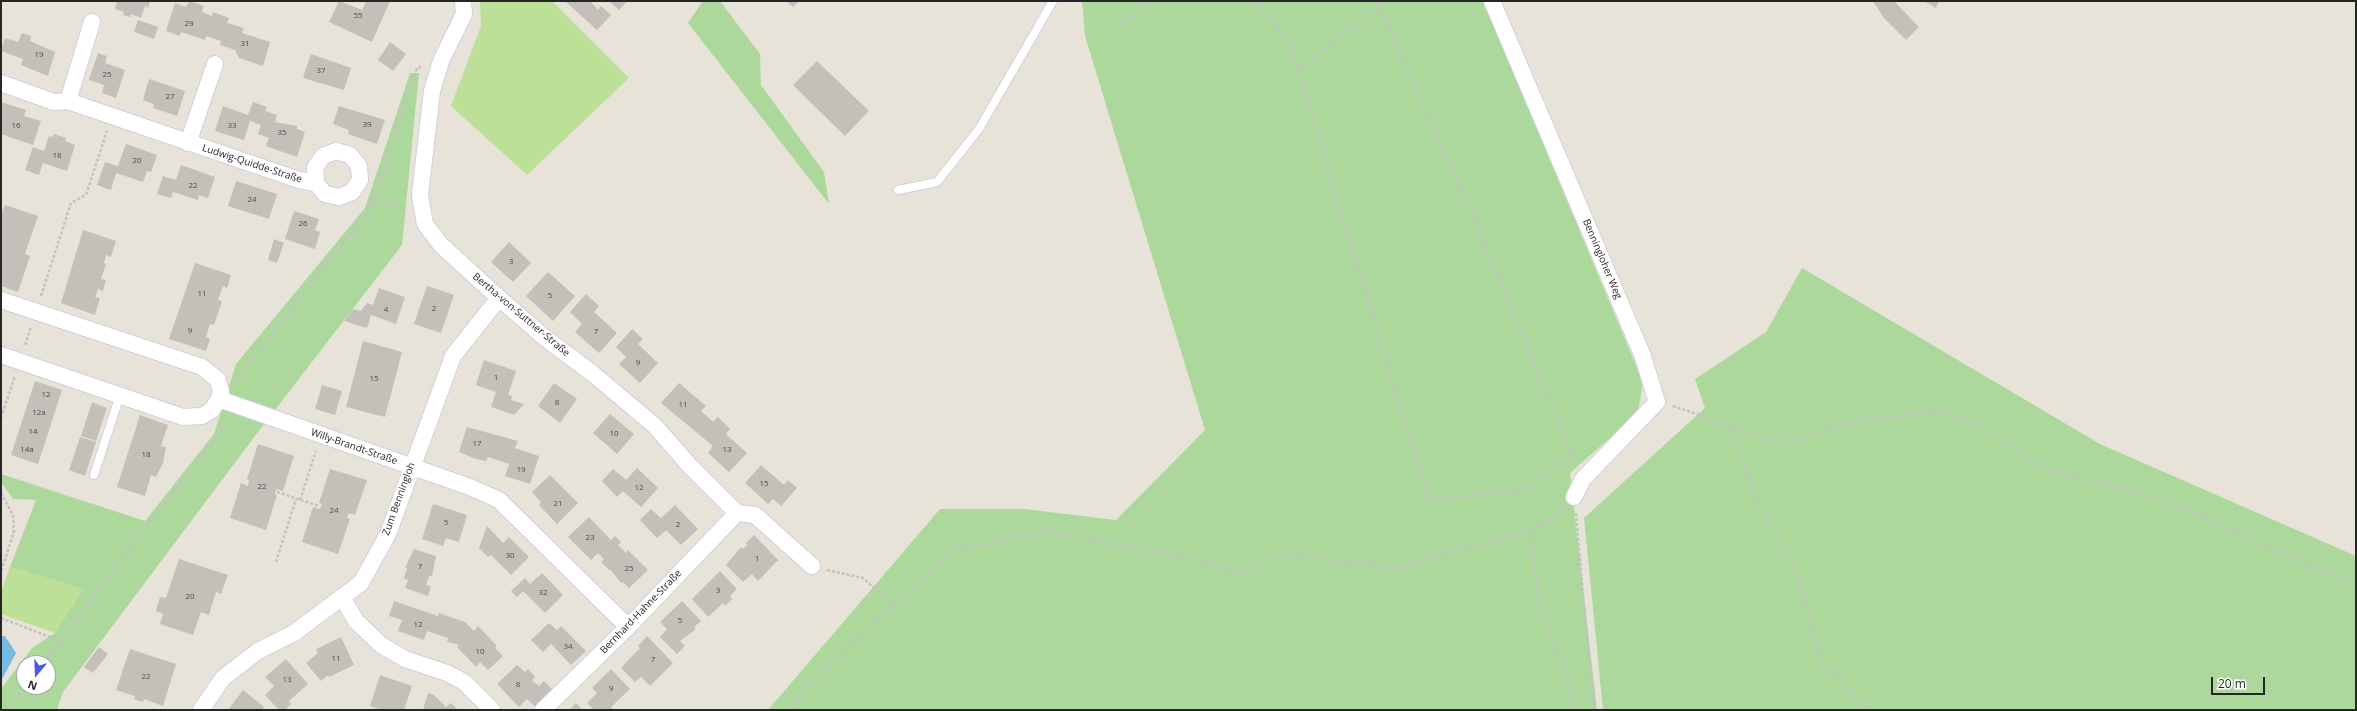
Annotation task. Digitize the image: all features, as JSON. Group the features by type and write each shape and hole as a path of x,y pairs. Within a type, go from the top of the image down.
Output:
{"street":[{"name":"Bertha-von-Suttner-Straße","path":"464,1 464,14 441,62 432,91 420,194 425,224 441,245 499,298 545,338 592,373 655,426 689,465 737,513"},
{"name":"Benningloher Weg","path":"1492,1 1642,354 1657,402"},
{"path":"68,101 92,22"},
{"path":"188,143 215,64"},
{"name":"Ludwig-Quidde-Straße","path":"1,83 54,102 68,101 299,180 316,183"},
{"name":"Ludwig-Quidde-Straße","path":"336,151 350,155 359,166 360,180 352,192 339,197 325,194 316,183 315,168 323,156 336,151"},
{"name":"Zum Benningloh","path":"201,710 223,678 258,651 294,633 360,583 388,534 452,356 499,298"},
{"path":"1,300 202,367 218,380 225,401 202,416 183,416 1,355"},
{"name":"Willy-Brandt-Straße","path":"225,401 412,466 470,487 499,500 628,627"},
{"path":"1574,497 1583,479 1657,402"},
{"path":"737,513 755,516 812,566"},
{"name":"Bernhard-Hahne-Straße","path":"543,710 628,627 737,513"},
{"path":"342,597 356,621 381,645 405,659 447,673 464,682 492,710"}],"lane":[{"path":"898,190 937,182 979,129 1053,1"},
{"path":"94,475 120,395"}],"path":[{"path":"1115,30 1150,1"},
{"path":"1256,1 1289,42 1296,71 1429,500 1528,489 1572,454"},
{"path":"1296,71 1386,1"},
{"path":"1379,7 1465,197 1583,479"},
{"path":"50,655 112,571 220,434 225,401 242,371 368,214 375,200 417,68 441,62"},
{"path":"36,312 71,204 86,195 111,116"},
{"path":"352,192 424,216"},
{"path":"1657,402 1733,425 1782,443 1844,424 1939,411 1983,427 2045,469 2163,499 2356,586"},
{"path":"1733,425 1756,498 1796,571 1822,663 1868,710"},
{"path":"276,562 321,435"},
{"path":"277,492 319,506"},
{"path":"1,493 14,514 14,531 1,572"},
{"path":"793,710 801,691 951,552 1042,532 1186,557 1232,572 1248,569 1281,555 1300,553 1341,565 1368,562 1387,570 1529,531 1552,518 1574,497"},
{"path":"1574,497 1593,710"},
{"path":"1529,531 1540,600 1578,710"},
{"path":"812,566 863,578 893,605"},
{"path":"1,618 60,642"},
{"path":"7,710 19,695"}],"green space":[{"path":"480,1 552,1 629,78 527,175 451,106 481,26"},
{"path":"703,1 720,1 760,54 761,85 824,172 829,204 688,23"},
{"path":"1082,1 1483,1 1643,382 1638,413 1570,473 1597,710 768,710 940,509 1024,509 1116,520 1205,430 1085,36"},
{"path":"410,73 419,73 402,245 258,432 63,692 57,710 1,710 1,689 16,669 16,695 56,695 56,655 27,655 32,648 55,633 83,589 10,567 36,500 13,499 1,482 1,474 145,521 214,434 236,364 365,208"},
{"path":"1802,268 2100,444 2356,556 2356,710 1603,710 1584,518 1705,408 1695,379 1766,332"},
{"path":"10,567 84,589 55,633 1,614 1,592"}],"water":[{"path":"1,636 5,636 16,653 1,681"}],"building":[{"path":"117,1 150,1 148,8 145,6 141,18 131,14 130,17 123,15 124,12 115,9"},
{"path":"189,1 204,6 202,12 212,16 213,12 229,18 227,23 244,28 242,33 270,42 263,66 239,58 235,50 220,45 221,41 206,36 205,40 181,32 180,36 166,31 175,3 186,7"},
{"path":"339,1 362,10 366,1 390,1 372,42 329,22"},
{"path":"565,1 590,1 598,10 601,6 611,15 597,30"},
{"path":"609,1 627,1 619,10"},
{"path":"786,1 799,1 793,7"},
{"path":"1873,1 1894,1 1919,27 1906,40 1884,18"},
{"path":"1924,1 1939,1 1936,8"},
{"path":"138,20 158,27 154,39 134,32"},
{"path":"22,33 31,36 30,41 55,52 48,76 21,65 23,59 1,51 5,38 18,42"},
{"path":"390,42 406,54 393,71 378,60"},
{"path":"98,53 107,56 105,63 125,70 116,98 102,93 104,85 89,80"},
{"path":"311,54 351,68 344,90 303,78"},
{"path":"817,61 869,111 845,136 793,85"},
{"path":"149,79 185,91 177,116 153,108 154,104 143,100"},
{"path":"1,102 26,110 24,116 41,121 33,145 1,134"},
{"path":"253,102 267,107 265,111 277,115 275,122 297,126 297,129 305,132 297,157 266,146 269,138 258,134 261,125 250,121 244,140 215,131 223,106 248,115"},
{"path":"339,106 385,120 377,144 348,134 349,130 333,124"},
{"path":"54,134 66,138 65,141 75,145 67,171 43,163 39,175 25,170 33,147 44,151 49,136 53,137"},
{"path":"126,144 157,155 151,172 147,171 143,182 116,173 111,190 97,185 105,162 118,166"},
{"path":"181,165 215,177 208,198 199,195 198,200 173,192 171,198 157,194 163,176 176,180"},
{"path":"236,181 277,194 269,219 228,206"},
{"path":"5,205 38,216 25,254 30,256 18,292 1,286 1,215"},
{"path":"294,211 319,219 315,230 320,232 315,249 285,239"},
{"path":"83,230 116,241 111,257 106,255 104,263 106,264 101,279 106,280 103,291 98,289 95,297 100,298 95,315 61,303"},
{"path":"274,239 284,243 277,263 268,260"},
{"path":"509,242 531,263 513,282 491,262"},
{"path":"195,263 231,275 227,288 223,286 218,300 222,301 214,325 210,324 206,337 210,339 206,351 169,339"},
{"path":"548,272 575,296 553,321 526,296"},
{"path":"427,286 454,295 441,333 414,324"},
{"path":"379,288 405,297 396,324 371,315 367,328 344,321 353,309 361,311 367,303 373,305"},
{"path":"586,294 599,306 594,312 617,333 599,353 575,332 582,324 570,312"},
{"path":"632,329 643,339 638,344 658,363 640,383 619,364 626,357 616,347"},
{"path":"363,341 402,352 385,417 346,407"},
{"path":"484,360 516,371 508,395 512,396 511,400 524,404 514,415 491,407 496,392 476,385"},
{"path":"35,381 62,390 38,464 11,455"},
{"path":"554,383 577,399 560,423 538,406"},
{"path":"679,383 706,406 701,411 713,422 718,417 730,429 726,434 747,453 729,472 708,453 713,446 661,403"},
{"path":"322,385 342,391 335,415 315,409"},
{"path":"92,402 107,408 96,441 81,436"},
{"path":"610,414 634,434 617,454 593,433"},
{"path":"140,415 168,425 161,446 166,447 163,463 156,477 151,475 145,496 117,487"},
{"path":"467,427 518,441 515,448 539,456 530,484 505,476 509,464 488,457 486,461 476,459 459,452"},
{"path":"80,437 96,442 85,476 69,470"},
{"path":"258,444 294,456 283,491 276,489 275,494 277,495 266,530 230,518 241,483 248,486 249,480 247,479"},
{"path":"761,465 784,485 788,480 797,488 781,506 773,499 768,504 745,483"},
{"path":"637,468 658,488 641,507 623,491 617,497 602,481 613,469 626,480"},
{"path":"330,469 367,480 355,515 349,513 347,518 350,519 338,554 302,542 313,507 320,509 322,504 319,503"},
{"path":"550,475 578,503 557,524 539,505 541,502 532,492"},
{"path":"433,504 467,515 459,542 446,538 443,546 422,539"},
{"path":"675,505 698,529 681,545 666,530 657,538 640,520 651,509 661,518"},
{"path":"589,517 611,540 615,536 621,542 618,545 626,553 628,550 648,570 629,588 623,582 621,583 610,569 609,570 601,562 604,559 598,553 591,560 568,537"},
{"path":"487,526 503,543 509,537 529,557 511,575 491,555 488,557 479,548"},
{"path":"754,535 779,561 777,561 758,581 752,574 743,582 726,565 741,547 743,549 747,545 746,543"},
{"path":"414,549 436,556 432,576 429,576 426,585 431,586 428,596 405,588 408,580 404,578 407,568 405,568"},
{"path":"179,559 228,575 221,594 216,592 209,615 201,612 193,635 160,624 163,614 156,611 160,597 166,598"},
{"path":"720,571 737,589 730,596 732,599 725,606 723,603 708,617 692,599"},
{"path":"542,573 563,595 545,613 523,591 517,597 511,591 525,578 530,584"},
{"path":"394,601 438,616 439,613 465,622 474,631 478,626 497,646 495,648 503,656 488,670 480,662 476,667 457,647 459,645 447,642 448,638 427,631 424,640 398,631 402,620 389,616"},
{"path":"682,601 701,621 694,627 696,629 680,641 685,646 677,654 660,637 667,629 660,622"},
{"path":"549,623 557,630 561,626 586,651 571,665 551,644 543,652 531,640"},
{"path":"647,636 673,663 650,686 641,677 635,682 621,668 640,648 638,646"},
{"path":"341,637 354,665 329,677 328,675 321,681 306,663 318,653 316,649"},
{"path":"99,647 108,654 93,673 84,667"},
{"path":"130,649 176,664 163,706 144,699 143,702 134,699 135,696 116,690"},
{"path":"286,659 308,684 289,701 291,704 285,710 279,710 265,695 274,686 265,677"},
{"path":"517,665 525,672 528,669 535,677 532,680 539,686 544,681 553,690 536,707 527,699 519,707 497,684"},
{"path":"611,669 630,689 611,707 614,710 594,710 587,703 597,693 592,688"},
{"path":"380,675 412,686 404,710 382,710 370,706"},
{"path":"243,690 264,707 262,710 228,710"},
{"path":"428,693 434,695 446,707 451,703 458,710 423,710"},
{"path":"576,703 582,710 569,710"}]}
